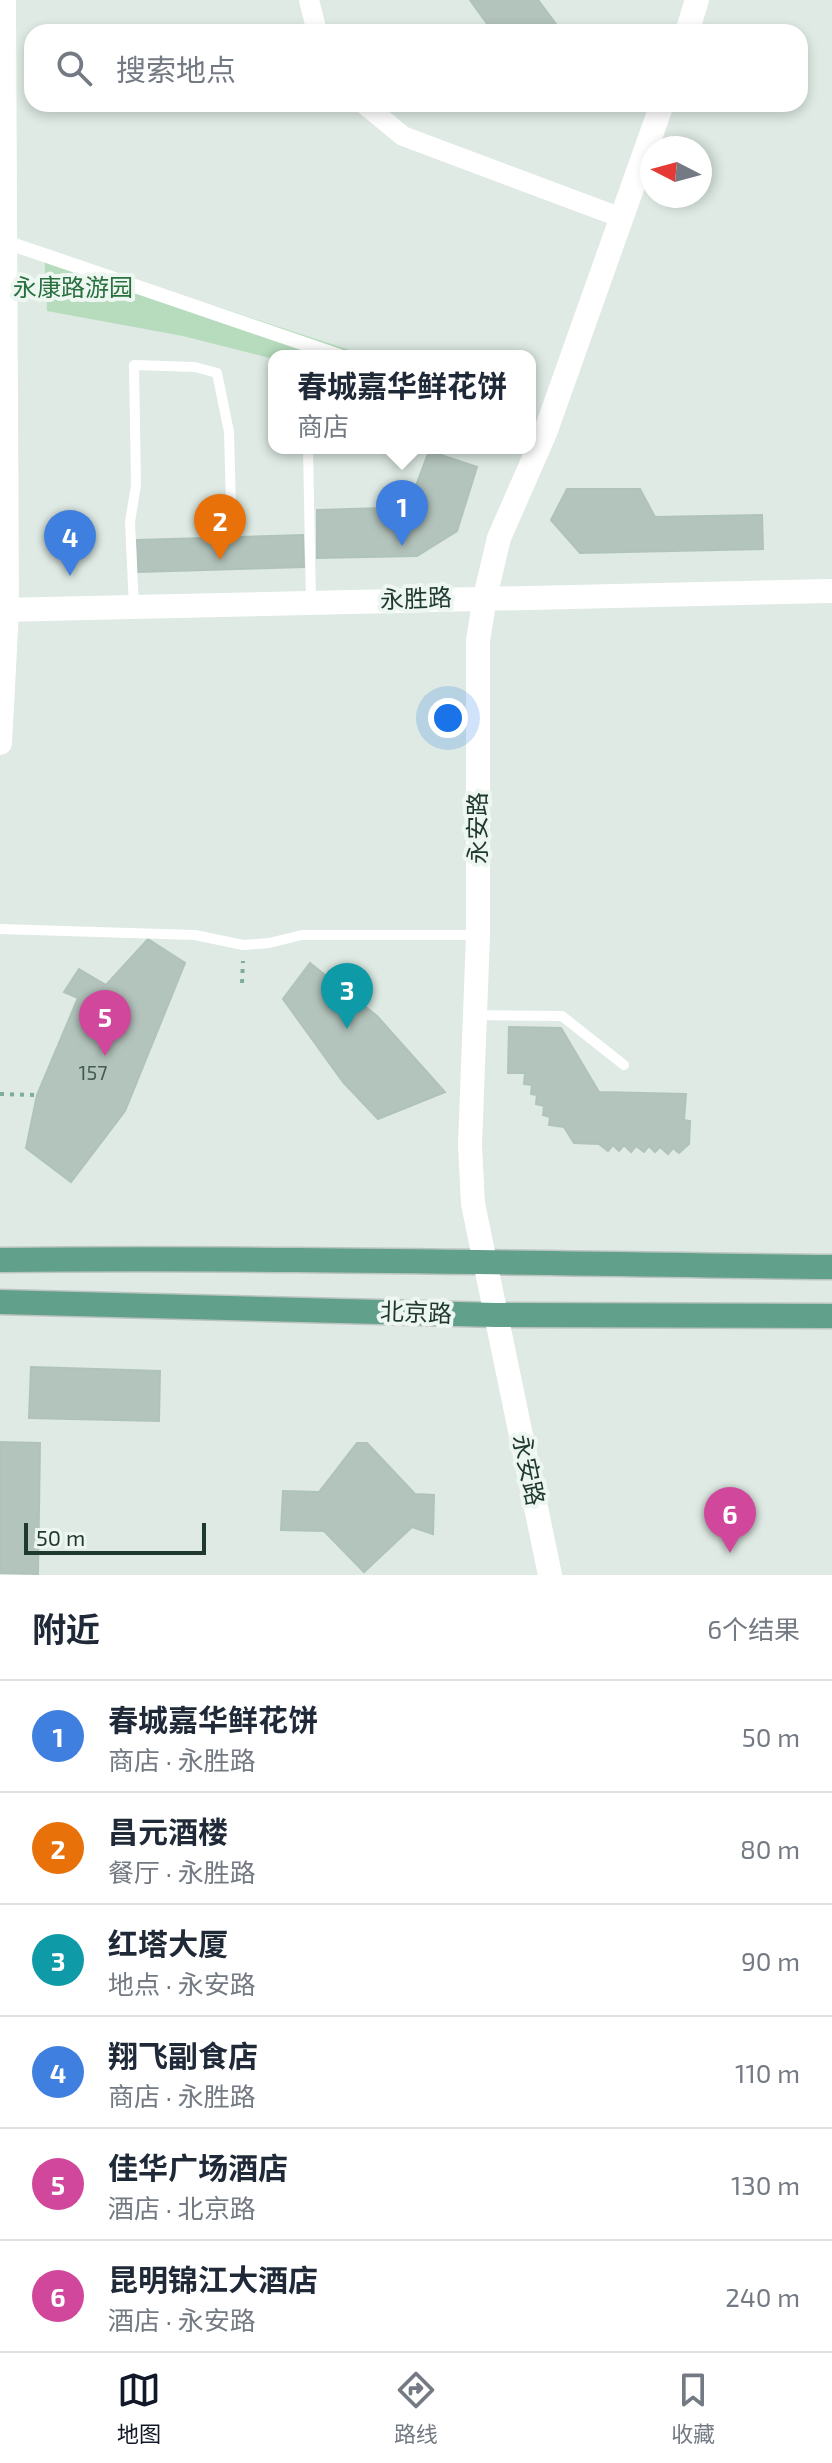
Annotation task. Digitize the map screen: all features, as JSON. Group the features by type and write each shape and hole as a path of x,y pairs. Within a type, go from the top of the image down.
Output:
{"main road":[{"name":"北京路","path":"0,1260 222,1257 485,1265 832,1267"},
{"name":"北京路","path":"0,1302 496,1315 832,1316"}],"street":[{"path":"0,743 6,242 4,0"},
{"path":"309,0 315,24"},
{"path":"690,24 697,0"},
{"path":"374,112 403,136 622,218"},
{"name":"永安路","path":"537,430 622,218 659,112"},
{"path":"6,242 322,350"},
{"name":"永安路","path":"529,454 499,538 478,641 478,935 470,1145 473,1204 550,1575"},
{"name":"永胜路","path":"3,610 832,591"}],"lane":[{"path":"134,607 130,522 136,485 134,365 195,367 217,373 229,432 231,508"},
{"path":"308,454 311,602"},
{"path":"0,929 195,935 243,945 302,935 478,935"},
{"path":"475,1015 562,1016 624,1065"}],"path":[{"path":"242,974 242,983"},
{"path":"0,1094 37,1095"}],"green space":[{"name":"永康路游园","path":"44,249 350,350 268,350 268,357 183,336 47,311"}],"building":[{"path":"470,0 538,0 556,24 487,24"},
{"path":"428,454 438,454 477,467 457,531 417,556 317,558 317,510 385,508 414,491"},
{"path":"567,489 640,489 655,517 762,515 763,549 580,553 551,520"},
{"path":"303,535 304,567 138,572 137,540"},
{"path":"148,939 185,963 125,1111 71,1182 26,1148 37,1095 78,998 64,992 79,969 106,985"},
{"path":"310,963 377,1016 445,1092 378,1119 343,1082 283,999"},
{"path":"509,1027 561,1028 599,1092 686,1094 684,1120 690,1121 689,1144 679,1153 673,1148 668,1154 660,1147 655,1152 649,1146 644,1152 636,1146 631,1152 624,1145 619,1151 613,1145 608,1151 599,1144 574,1143 564,1127 549,1125 550,1117 543,1115 544,1106 536,1104 537,1095 531,1094 532,1085 524,1084 525,1073 508,1073"},
{"path":"31,1367 160,1371 159,1421 29,1418"},
{"path":"0,1442 40,1443 38,1574 0,1573"},
{"path":"357,1443 367,1443 415,1494 434,1495 433,1534 412,1527 364,1572 324,1531 281,1530 283,1491 319,1492"}],"place":[{"name":"春城嘉华鲜花饼","path":"402,546"},
{"name":"昌元酒楼","path":"220,560"},
{"name":"翔飞副食店","path":"70,576"},
{"name":"红塔大厦","path":"347,1029"},
{"name":"佳华广场酒店","path":"105,1056"},
{"name":"昆明锦江大酒店","path":"730,1553"}]}
